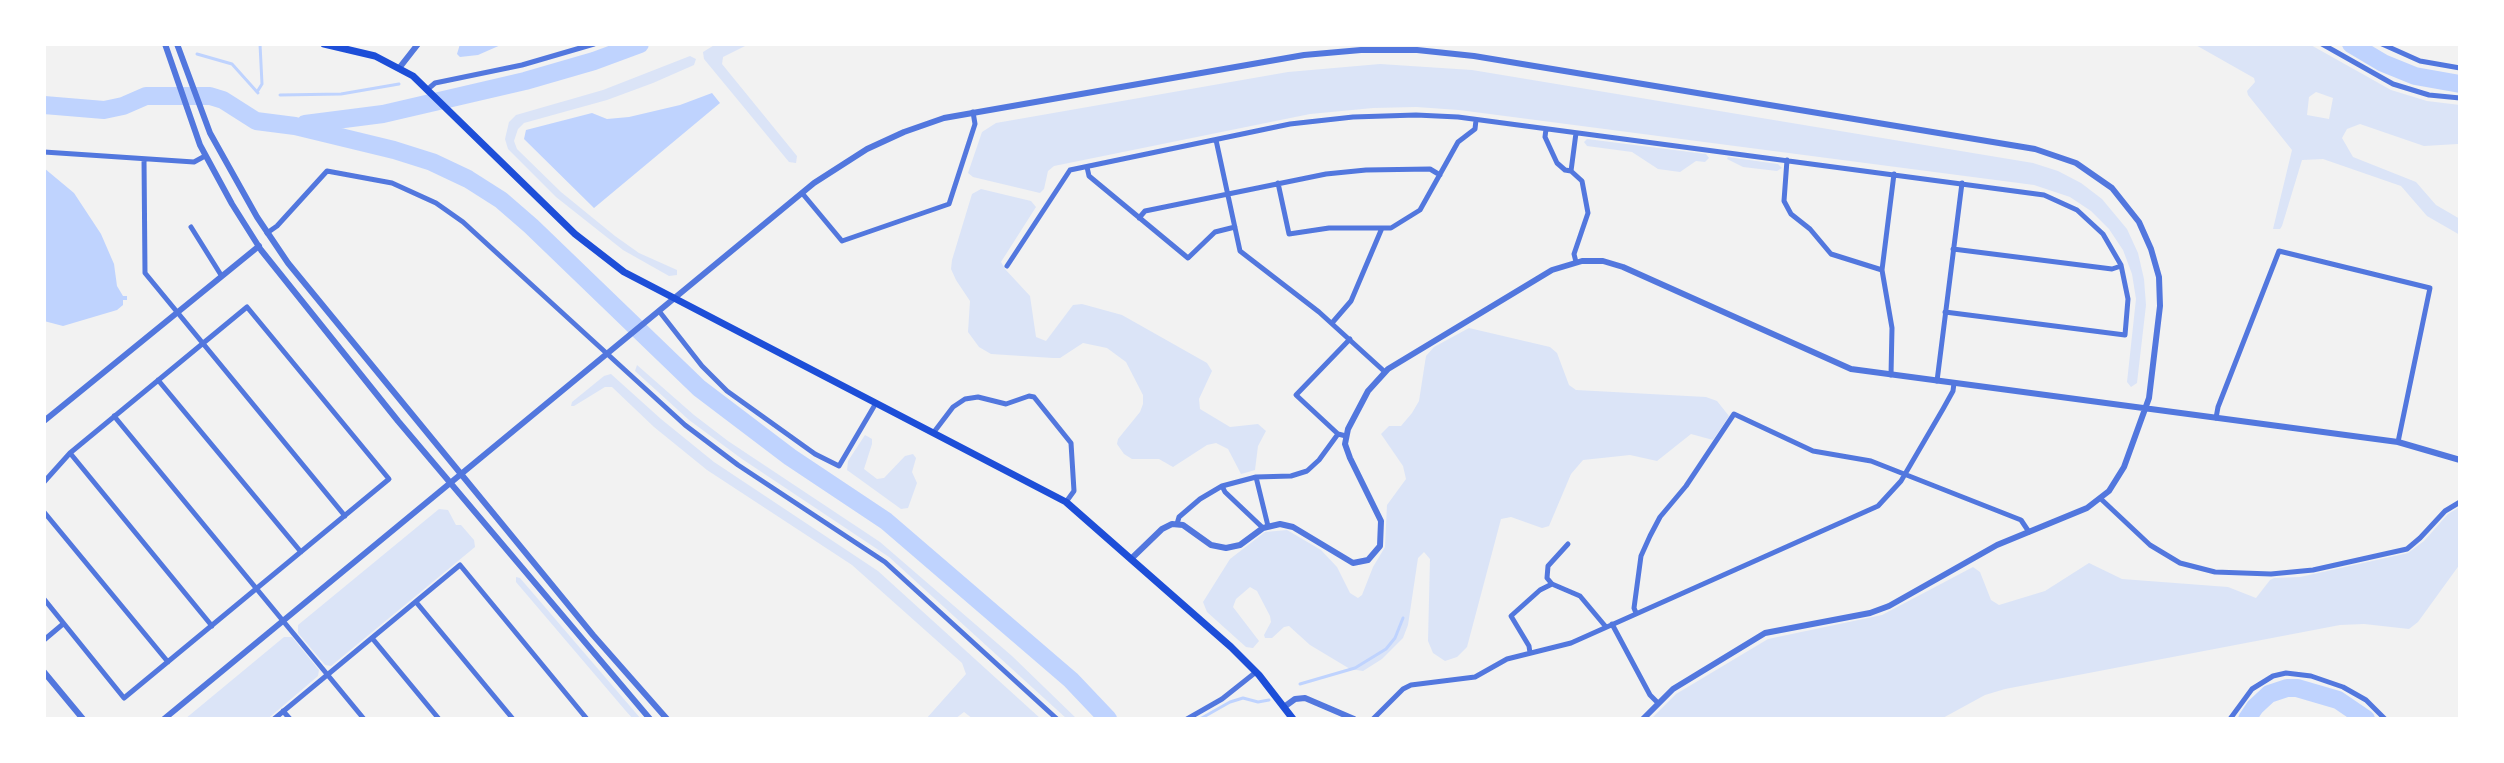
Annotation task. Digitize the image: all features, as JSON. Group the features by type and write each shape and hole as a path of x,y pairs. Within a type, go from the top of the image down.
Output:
{"main road":[{"path":"324,44 364,49 400,67 429,90 591,247 624,272 1066,502 1256,672 1293,719"}],"street":[{"path":"165,44 205,156 259,246 450,483 650,719"},
{"path":"177,44 217,146 267,233 305,285 593,635 667,719"},
{"path":"400,67 418,44"},
{"path":"429,90 435,83 522,65 594,44"},
{"path":"2322,44 2393,84 2429,95 2460,98"},
{"path":"2382,44 2420,61 2460,68"},
{"path":"164,719 802,193 848,159 924,124 973,112 1304,55 1408,50 1474,56 2049,153 2076,163 2112,188 2131,210 2151,249 2159,277 2160,306 2146,408 2120,476 2101,499 2087,508 1987,550 1880,610 1765,633 1673,689 1643,719"},
{"path":"802,193 842,241 949,204 975,124 973,112"},
{"path":"1007,266 1070,170 1290,124 1353,117 1416,115 1476,120 2033,193 2067,204 2103,234 2121,266 2128,299 2125,335 1945,312"},
{"path":"1278,183 1289,234 1329,228 1391,228 1420,210 1458,142 1475,129 1476,120"},
{"path":"1546,129 1545,137 1557,163 1582,181 1588,213 1574,254 1576,262"},
{"path":"1571,171 1576,133"},
{"path":"1216,140 1240,251 1332,323 1385,372"},
{"path":"44,152 194,162 205,156"},
{"path":"144,159 145,273 345,516"},
{"path":"1787,160 1784,201 1791,214 1810,229 1831,254 1882,270"},
{"path":"1087,167 1089,176 1188,258 1215,232 1235,227"},
{"path":"1139,218 1145,211 1278,183 1366,170 1430,169 1440,175"},
{"path":"267,233 327,171 392,183 436,203 463,222 702,439 885,562 1057,719"},
{"path":"1891,375 1892,328 1882,270 1894,174"},
{"path":"1937,381 1962,183"},
{"path":"191,227 221,275"},
{"path":"1332,323 1351,301 1382,228"},
{"path":"44,421 259,246"},
{"path":"1953,249 2112,269 2121,266"},
{"path":"2216,418 2279,251 2430,288 2398,442"},
{"path":"1132,558 1166,526 1177,524 1211,545 1226,548 1240,545 1266,527 1289,525 1353,563 1364,563 1375,554 1381,541 1380,515 1347,451 1346,436 1368,391 1385,372 1552,270 1592,260 1613,264 1842,366 2398,442 2460,460"},
{"path":"44,482 70,453 247,307 389,479 124,698 44,599"},
{"path":"659,311 702,366 727,391 815,454 839,466 876,403"},
{"path":"1346,436 1338,434 1296,395 1350,339"},
{"path":"158,380 301,552"},
{"path":"1373,719 1411,685 1475,677 1507,659 1571,643 1868,512 1887,499 1905,475 1948,400 1954,383"},
{"path":"934,432 953,407 965,399 978,397 1006,404 1034,397 1071,443 1074,491 1066,502"},
{"path":"1636,613 1634,608 1641,556 1650,536 1660,517 1686,486 1734,414 1813,451 1859,458 2021,520 2029,532"},
{"path":"114,416 364,719"},
{"path":"1177,524 1179,517 1200,499 1222,486 1256,477 1291,476 1307,471 1338,434"},
{"path":"70,453 212,626"},
{"path":"1256,477 1266,527"},
{"path":"1222,486 1266,527"},
{"path":"2101,499 2150,545 2180,563 2215,572 2271,574 2299,572 2407,549 2445,511 2460,502"},
{"path":"44,512 168,662"},
{"path":"1568,544 1546,570 1547,578 1552,584 1580,596 1609,626 1657,702"},
{"path":"274,719 460,565 587,719"},
{"path":"1530,653 1511,616 1540,590 1552,584"},
{"path":"416,602 513,719"},
{"path":"44,640 63,624"},
{"path":"372,638 439,719"},
{"path":"44,672 83,719"},
{"path":"1187,719 1222,699 1256,672"},
{"path":"2230,719 2252,689 2273,676 2286,673 2311,676 2343,687 2366,700 2385,719"},
{"path":"1284,707 1295,699 1305,698 1354,719"},
{"path":"283,711 290,719"}],"shaded area":[{"path":"716,44 749,44 723,57 722,64 797,156 796,163 789,162 704,59 703,52"},
{"path":"2194,44 2309,44 2391,90 2427,101 2460,105 2458,144 2424,146 2360,124 2347,129 2342,138 2353,157 2416,182 2436,205 2460,219 2460,235 2427,216 2401,186 2323,159 2302,160 2282,226 2273,229 2292,150 2248,95 2254,78","holes":["2316,92 2333,98 2329,119 2307,115 2309,97"]},
{"path":"690,56 696,59 694,65 653,83 607,100 524,123 514,141 517,149 561,192 615,236 639,253 677,270 677,275 669,276 623,250 556,197 508,149 505,139 509,122 516,115 603,90"},
{"path":"1380,64 1472,70 2033,163 2058,171 2102,199 2127,229 2138,253 2146,305 2137,383 2131,387 2127,382 2136,299 2132,274 2123,250 2109,229 2091,211 2070,197 2034,185 1459,110 1416,107 1310,114 1054,166 1048,171 1040,193 973,177 968,173 982,132 996,123 1288,72"},
{"path":"1587,139 1706,154 1709,158 1705,162 1696,161 1680,172 1658,169 1632,152 1587,146 1584,142"},
{"path":"1728,157 1778,164 1782,168 1777,171 1743,167"},
{"path":"981,189 1031,201 1036,207 1001,262 1030,296 1036,337 1046,341 1073,305 1082,304 1122,315 1207,363 1212,371 1199,399 1200,409 1230,427 1258,424 1266,431 1258,446 1255,470 1241,474 1228,449 1216,443 1207,445 1173,467 1159,459 1132,459 1124,454 1117,444 1118,439 1140,412 1143,395 1126,362 1107,348 1083,343 1060,358 1053,358 991,354 979,347 968,332 970,301 951,269 972,194"},
{"path":"1469,328 1550,347 1557,353 1569,385 1576,390 1706,397 1717,401 1729,416 1713,440 1691,434 1657,461 1630,455 1583,460 1571,474 1549,526 1542,528 1511,517 1501,519 1467,647 1457,657 1445,661 1433,653 1428,641 1430,559 1424,552 1418,558 1408,625 1403,638 1382,659 1363,671 1350,669 1310,645 1289,626 1272,638 1265,638 1270,616 1257,591 1250,587 1236,599 1233,607 1259,641 1253,648 1246,647 1207,612 1203,602 1230,559 1265,532 1287,530 1321,550 1337,567 1350,593 1358,598 1362,595 1385,547 1387,505 1406,479 1403,466 1381,434 1389,426 1401,426 1419,401 1426,356 1434,347"},
{"path":"637,365 728,441 880,542 1012,656 1077,719 1067,719 889,557 689,420 635,371"},
{"path":"611,374 714,462 878,571 1041,719 973,719 964,712 955,719 926,719 966,674 962,663 852,565 707,470 654,427 612,387 605,387 571,406 604,376"},
{"path":"865,435 872,439 872,444 864,469 877,479 884,478 905,456 913,454 916,458 912,472 917,483 908,508 901,509 847,470 848,461"},
{"path":"2458,508 2460,564 2418,622 2409,629 2340,625 2005,689 1985,695 1941,719 1651,719 1676,694 1768,639 1882,615 1973,567 1980,572 1991,600 1999,605 2045,591 2089,563 2122,579 2228,587 2256,598 2274,578 2300,577 2408,553"},
{"path":"439,509 448,510 456,525 461,525 474,540 475,547 331,666 325,665 298,633 298,625"},
{"path":"516,577 641,719 633,719 625,710 516,582"},
{"path":"284,637 292,637 319,670 318,676 271,716 267,719 185,719"}],"water":[{"path":"460,44 503,44 478,55 460,57 457,54"},
{"path":"712,93 720,103 594,208 524,139 526,130 592,113 607,119 629,117 680,105"},
{"path":"44,168 74,193 101,234 114,264 117,286 123,296 127,296 117,310 63,326 44,321"}],"waterway":[{"path":"257,92 262,84 260,44"},
{"path":"305,124 383,114 525,81 640,44"},
{"path":"2351,44 2383,63 2415,76 2460,84"},
{"path":"197,54 232,64 258,93"},
{"path":"280,95 341,94 399,84"},
{"path":"44,105 104,110 146,96 210,96 223,100 256,121 295,126 394,150 432,162 468,179 501,200 531,226 699,388 790,457 886,521 1071,680 1108,719"},
{"path":"1300,684 1355,668 1386,649 1395,638 1403,618"},
{"path":"2247,719 2269,694 2287,688 2338,700 2366,719"},
{"path":"1200,719 1243,698 1258,702 1269,700"}]}
